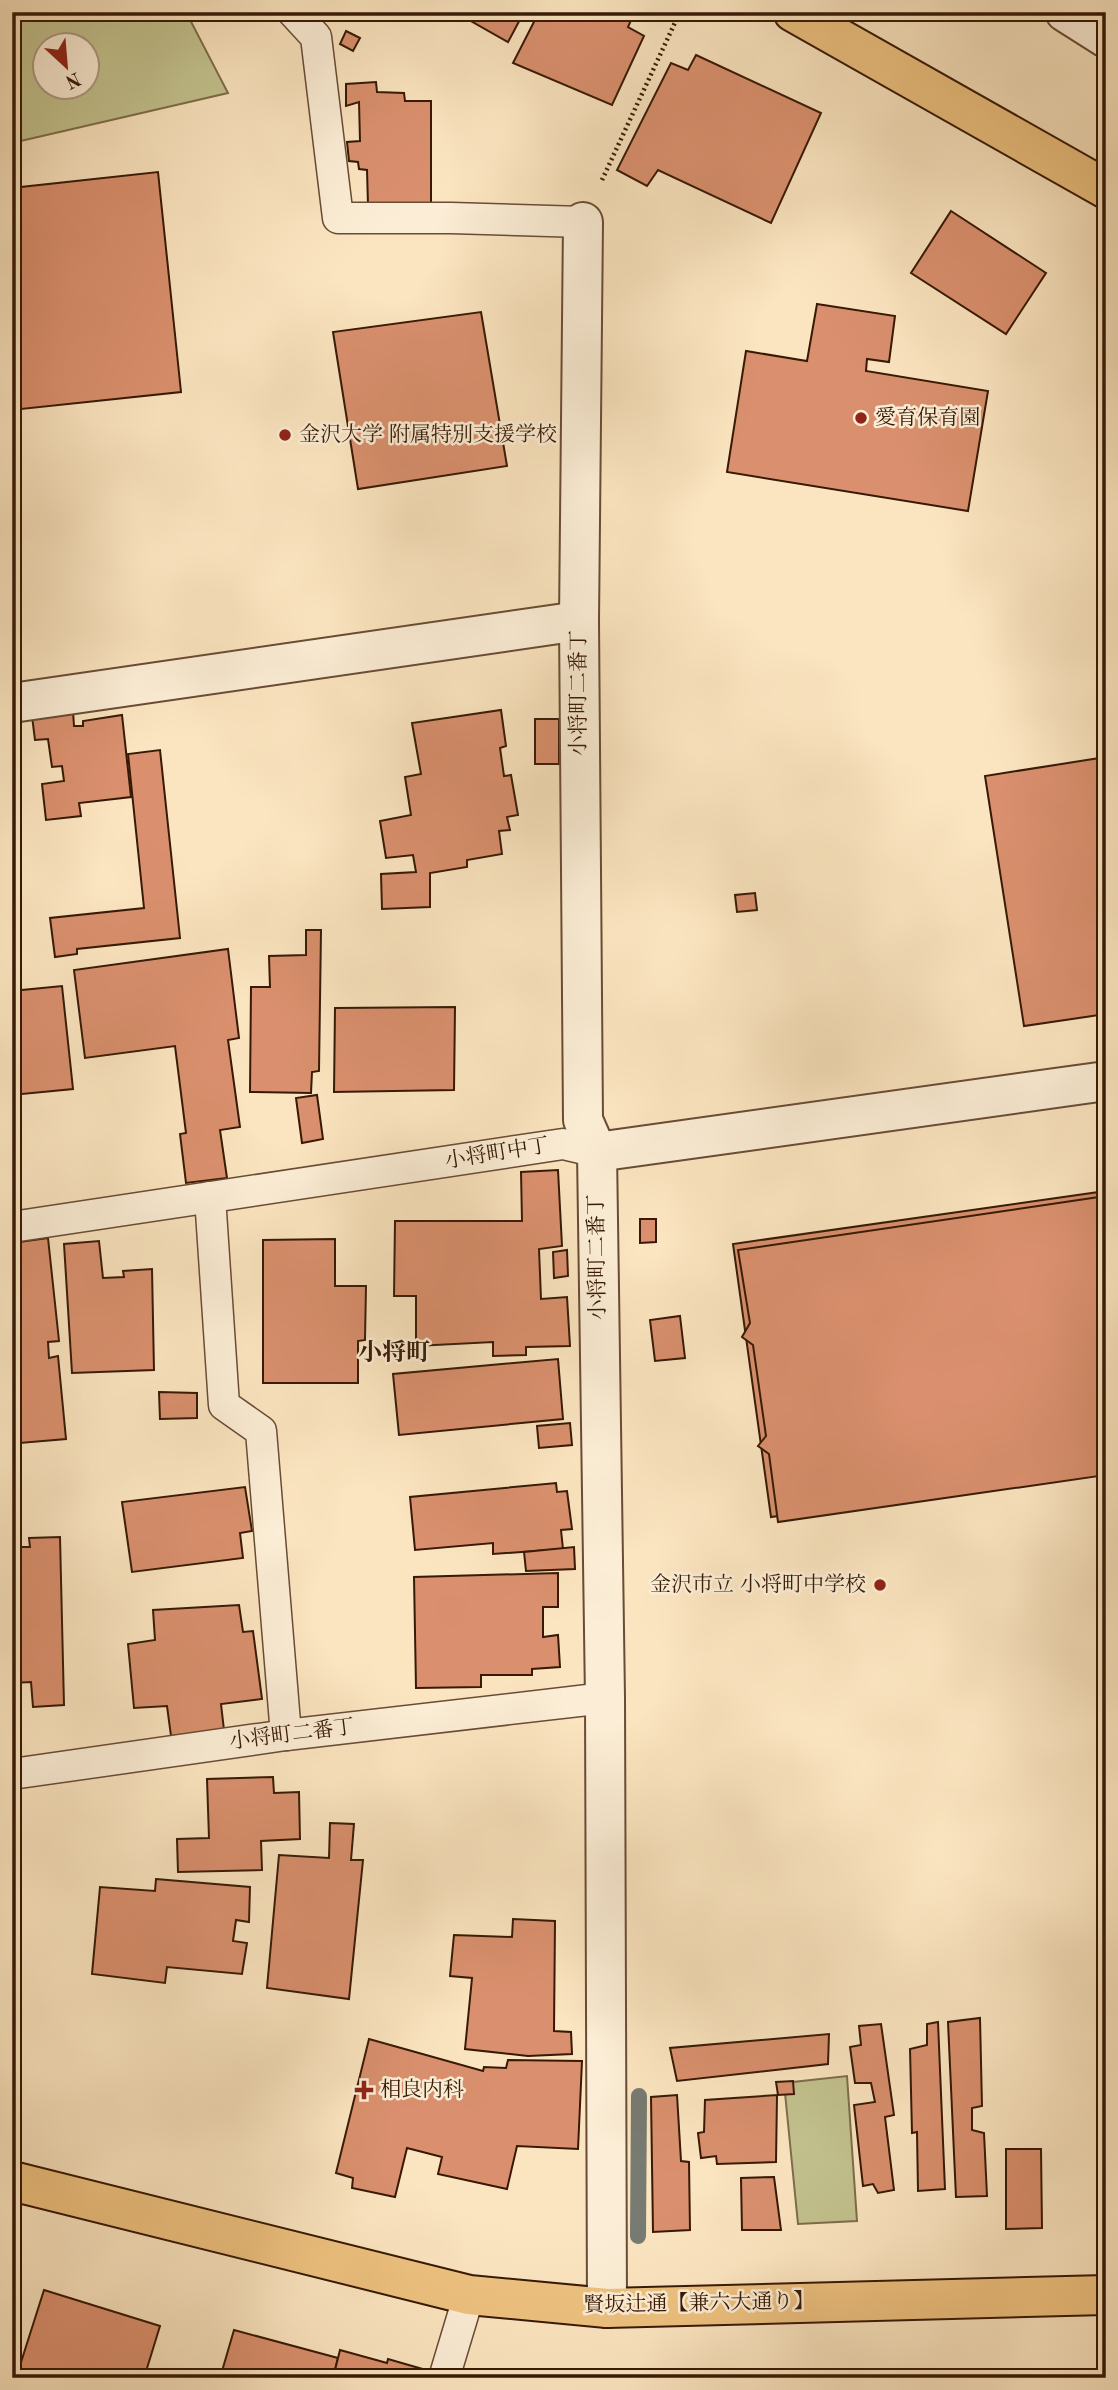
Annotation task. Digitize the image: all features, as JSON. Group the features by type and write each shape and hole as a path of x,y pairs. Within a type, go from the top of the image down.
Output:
{"main road":[{"path":"793,12 1106,189"},
{"name":"賢坂辻通【兼六大通り】","path":"12,2181 469,2295 607,2308 1106,2295"}],"street":[{"path":"1065,12 1106,38"},
{"name":"小将町二番丁","path":"583,222 579,621 583,1121 597,1152 605,1698"},
{"path":"12,703 579,621"},
{"name":"小将町中丁","path":"597,1152 1106,1082"},
{"path":"605,1698 607,2308"}],"lane":[{"path":"293,12 316,37 338,218 583,222"},
{"name":"小将町中丁","path":"12,1227 563,1144 597,1152"},
{"path":"210,1197 224,1405 261,1431 286,1735"},
{"name":"小将町二番丁","path":"12,1774 286,1735 605,1698"},
{"path":"444,2378 469,2295"}],"path":[{"path":"583,222 679,14"}],"green space":[{"path":"12,12 186,12 228,93 12,143"},
{"path":"847,2076 857,2221 798,2224 784,2083"}],"building":[{"path":"455,12 524,12 508,42"},
{"path":"539,12 620,12 632,18 628,27 644,36 612,105 513,63"},
{"path":"346,31 360,38 353,51 340,44"},
{"path":"696,55 821,113 771,223 658,170 647,186 617,170 671,63 688,70"},
{"path":"376,82 377,92 404,93 405,101 431,101 431,204 368,205 367,170 359,169 358,162 349,161 347,142 360,141 359,102 346,106 346,84"},
{"path":"158,172 181,392 12,410 12,188"},
{"path":"951,211 1046,273 1006,334 911,273"},
{"path":"817,304 895,316 889,362 867,359 866,371 988,391 968,511 727,472 746,351 807,361"},
{"path":"481,312 507,466 358,489 333,332"},
{"path":"501,710 506,746 500,748 504,776 511,775 518,815 507,817 510,830 499,831 502,854 467,860 467,867 430,873 430,907 382,909 381,874 416,872 413,855 386,858 380,821 411,815 405,777 421,774 412,723"},
{"path":"73,711 74,726 83,726 83,721 122,715 131,797 79,803 81,816 46,820 42,784 64,781 62,766 52,767 48,739 35,740 32,716"},
{"path":"535,719 559,719 559,764 535,764"},
{"path":"160,750 180,938 77,949 77,954 55,957 50,918 144,908 128,754"},
{"path":"1106,757 1106,1014 1024,1026 985,776"},
{"path":"755,893 757,910 737,912 735,895"},
{"path":"306,930 321,930 319,1071 312,1072 311,1093 250,1092 251,987 270,987 269,956 306,955"},
{"path":"228,949 239,1038 228,1040 240,1127 220,1130 227,1178 186,1183 180,1134 186,1133 175,1046 85,1058 74,970"},
{"path":"62,986 73,1089 12,1095 12,991"},
{"path":"455,1007 454,1090 334,1092 335,1008"},
{"path":"317,1095 323,1139 302,1143 296,1098"},
{"path":"558,1170 562,1246 539,1249 541,1299 567,1297 570,1346 526,1347 526,1355 493,1356 493,1342 416,1346 416,1296 394,1296 395,1221 522,1221 521,1172"},
{"path":"1106,1191 1106,1468 771,1517 733,1244","holes":["1039,1297 1053,1377 863,1410 850,1330"]},
{"path":"1106,1196 1106,1475 778,1522 769,1454 758,1446 766,1436 753,1345 742,1337 750,1323 738,1250"},
{"path":"640,1219 656,1219 656,1242 640,1243"},
{"path":"48,1238 59,1341 48,1342 49,1358 58,1356 66,1439 20,1443 12,1363 12,1243"},
{"path":"335,1239 335,1286 366,1286 365,1340 358,1341 358,1383 263,1383 263,1240"},
{"path":"99,1241 103,1278 124,1277 123,1271 152,1269 154,1370 72,1373 64,1244"},
{"path":"567,1250 568,1276 554,1278 553,1252"},
{"path":"680,1316 685,1358 655,1361 650,1320"},
{"path":"558,1359 563,1419 399,1435 393,1374"},
{"path":"159,1392 197,1393 197,1418 160,1419"},
{"path":"570,1423 572,1445 539,1448 537,1426"},
{"path":"556,1483 557,1492 567,1491 572,1529 561,1530 563,1549 493,1554 493,1543 415,1550 410,1497"},
{"path":"245,1487 252,1531 240,1533 243,1558 132,1572 122,1502"},
{"path":"60,1537 64,1705 33,1707 31,1682 12,1683 12,1547 30,1547 29,1538"},
{"path":"574,1547 575,1569 526,1571 524,1552"},
{"path":"558,1573 558,1607 543,1607 543,1637 558,1635 560,1667 532,1669 532,1675 481,1675 481,1687 416,1688 414,1577"},
{"path":"239,1605 243,1632 253,1631 262,1699 221,1704 224,1730 171,1736 167,1706 134,1708 128,1644 155,1640 153,1610"},
{"path":"273,1777 274,1793 299,1792 300,1839 261,1841 262,1870 178,1872 177,1839 209,1838 207,1779"},
{"path":"330,1823 354,1824 351,1860 363,1860 349,1999 267,1988 279,1855 329,1858"},
{"path":"156,1879 250,1887 249,1922 236,1920 233,1941 247,1943 242,1974 167,1967 165,1983 92,1974 100,1887 155,1891"},
{"path":"513,1919 555,1921 554,2031 571,2032 572,2054 528,2056 465,2049 472,1978 450,1976 454,1935 512,1937"},
{"path":"980,2018 982,2106 972,2108 972,2130 984,2133 987,2196 956,2197 948,2022"},
{"path":"938,2022 945,2189 918,2191 917,2132 912,2133 910,2049 927,2045 927,2024"},
{"path":"881,2024 894,2115 885,2117 894,2190 878,2193 873,2184 863,2186 854,2105 875,2102 871,2083 855,2083 850,2047 861,2045 859,2026"},
{"path":"829,2034 828,2064 677,2081 670,2048"},
{"path":"369,2039 483,2071 484,2067 506,2068 508,2060 582,2061 578,2149 517,2146 507,2189 438,2174 442,2157 407,2148 395,2197 352,2188 353,2178 336,2173"},
{"path":"793,2081 794,2094 778,2095 776,2082"},
{"path":"677,2095 681,2161 689,2162 690,2230 653,2232 651,2097"},
{"path":"777,2095 776,2162 717,2164 716,2156 701,2158 698,2133 704,2132 705,2100"},
{"path":"1006,2149 1041,2149 1042,2228 1006,2229"},
{"path":"774,2177 781,2230 742,2230 741,2178"},
{"path":"44,2290 160,2326 144,2378 16,2378"},
{"path":"234,2330 338,2358 333,2378 220,2378"},
{"path":"340,2350 387,2363 388,2359 426,2370 424,2378 333,2378"}],"waterway":[{"path":"638,2236 639,2096"}],"place":[{"name":"愛育保育園","path":"861,418"},
{"name":"金沢大学 附属特別支援学校","path":"285,435"},
{"name":"金沢市立 小将町中学校","path":"880,1585"},
{"name":"相良内科","path":"364,2090"}],"district":[{"name":"小将町","path":"394,1354"}]}
